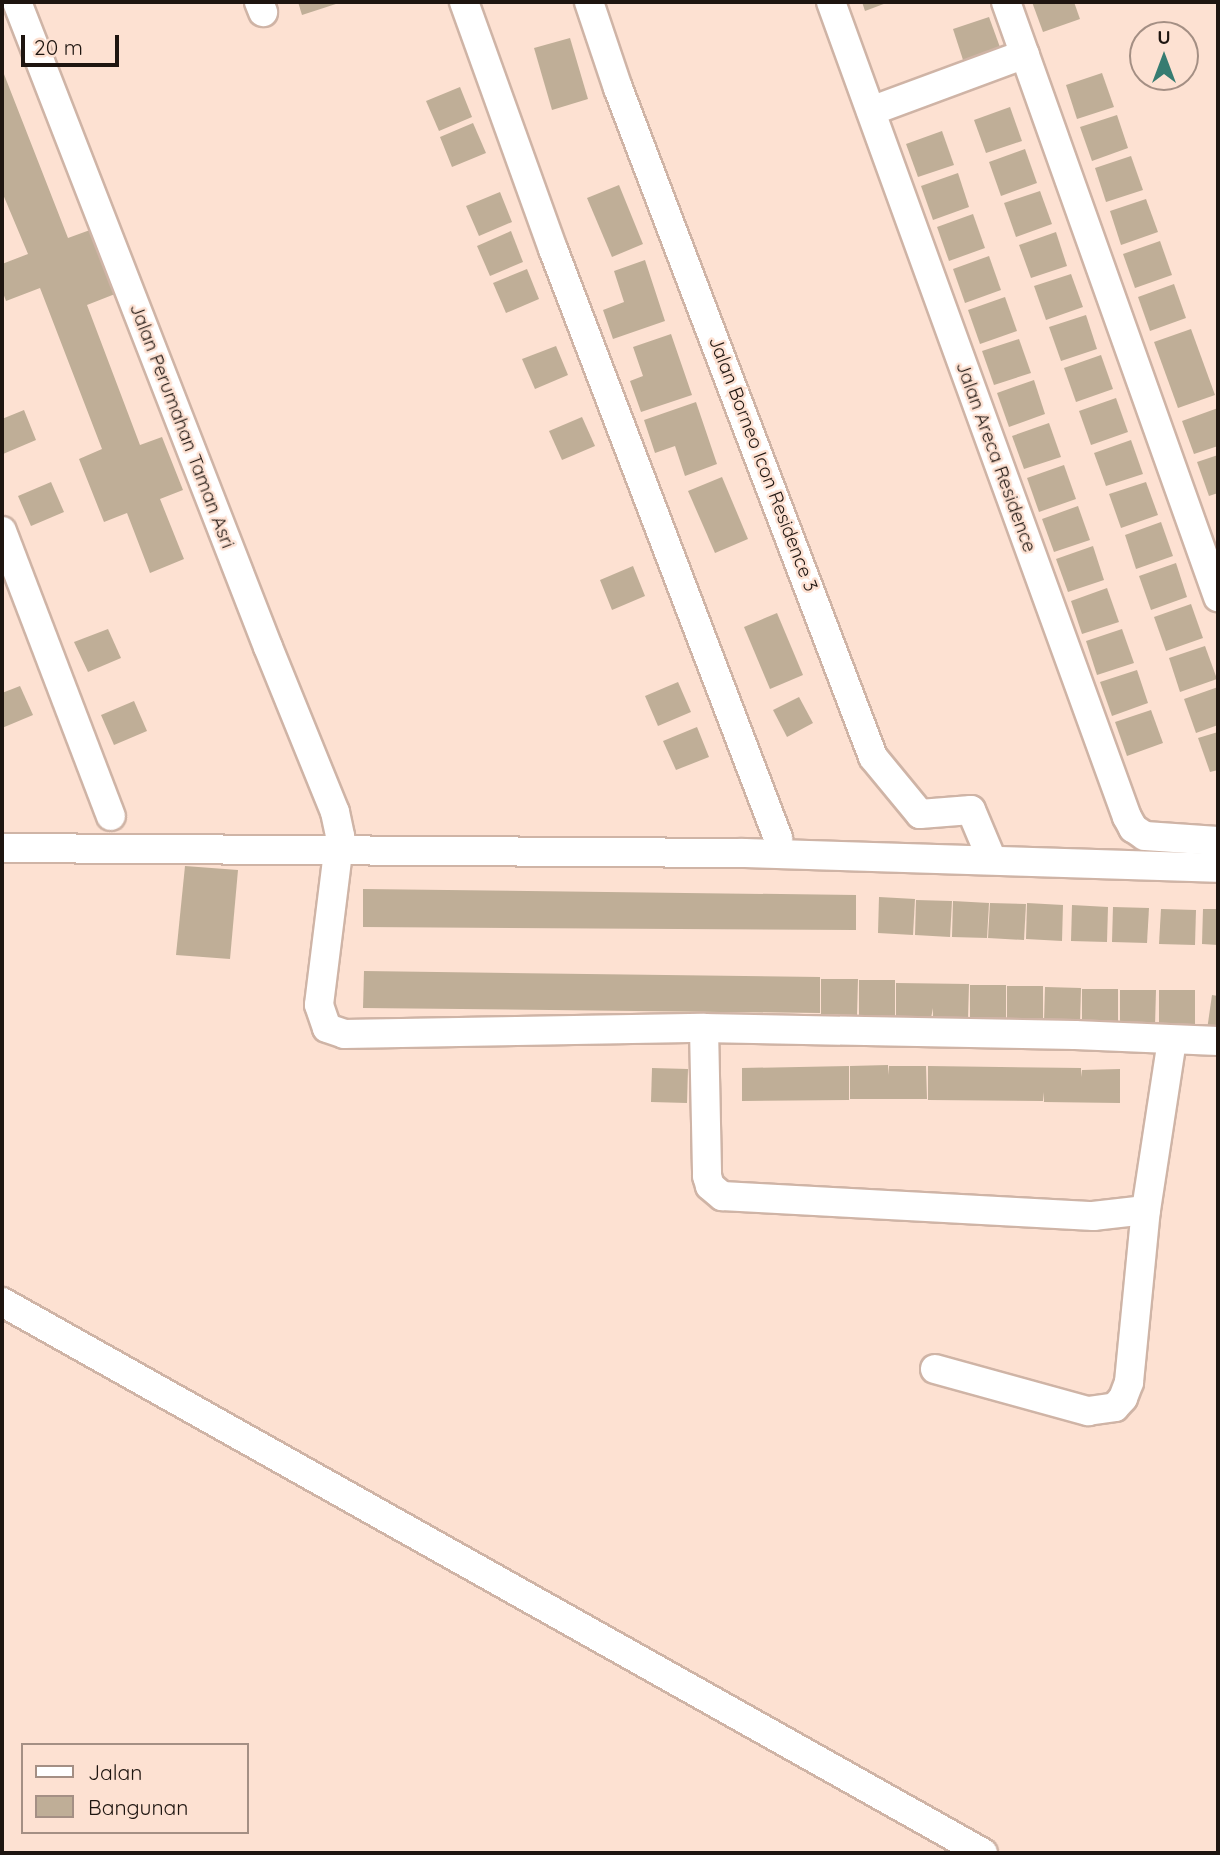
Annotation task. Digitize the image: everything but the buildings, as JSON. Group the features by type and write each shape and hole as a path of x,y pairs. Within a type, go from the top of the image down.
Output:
{"street":[{"name":"Jalan Perumahan Taman Asri","path":"17,2 268,648 335,812 340,836 318,1005 327,1028 344,1034 704,1028 1075,1035 1218,1041"},
{"path":"464,2 553,249 778,838"},
{"name":"Jalan Borneo Icon Residence 3","path":"589,2 618,88 873,757 920,814 971,810 992,860"},
{"name":"Jalan Areca Residence","path":"831,2 1127,817 1133,828 1145,836 1218,841"},
{"path":"1006,2 1218,597"},
{"path":"871,111 1025,54"},
{"path":"2,531 111,816"},
{"path":"2,848 743,853 1218,869"},
{"path":"704,1028 707,1176 710,1186 722,1196 1093,1216 1146,1210"},
{"path":"935,1369 1088,1411 1115,1407 1123,1398 1129,1382 1146,1210 1172,1041"},
{"path":"2,1302 983,1853"}]}
